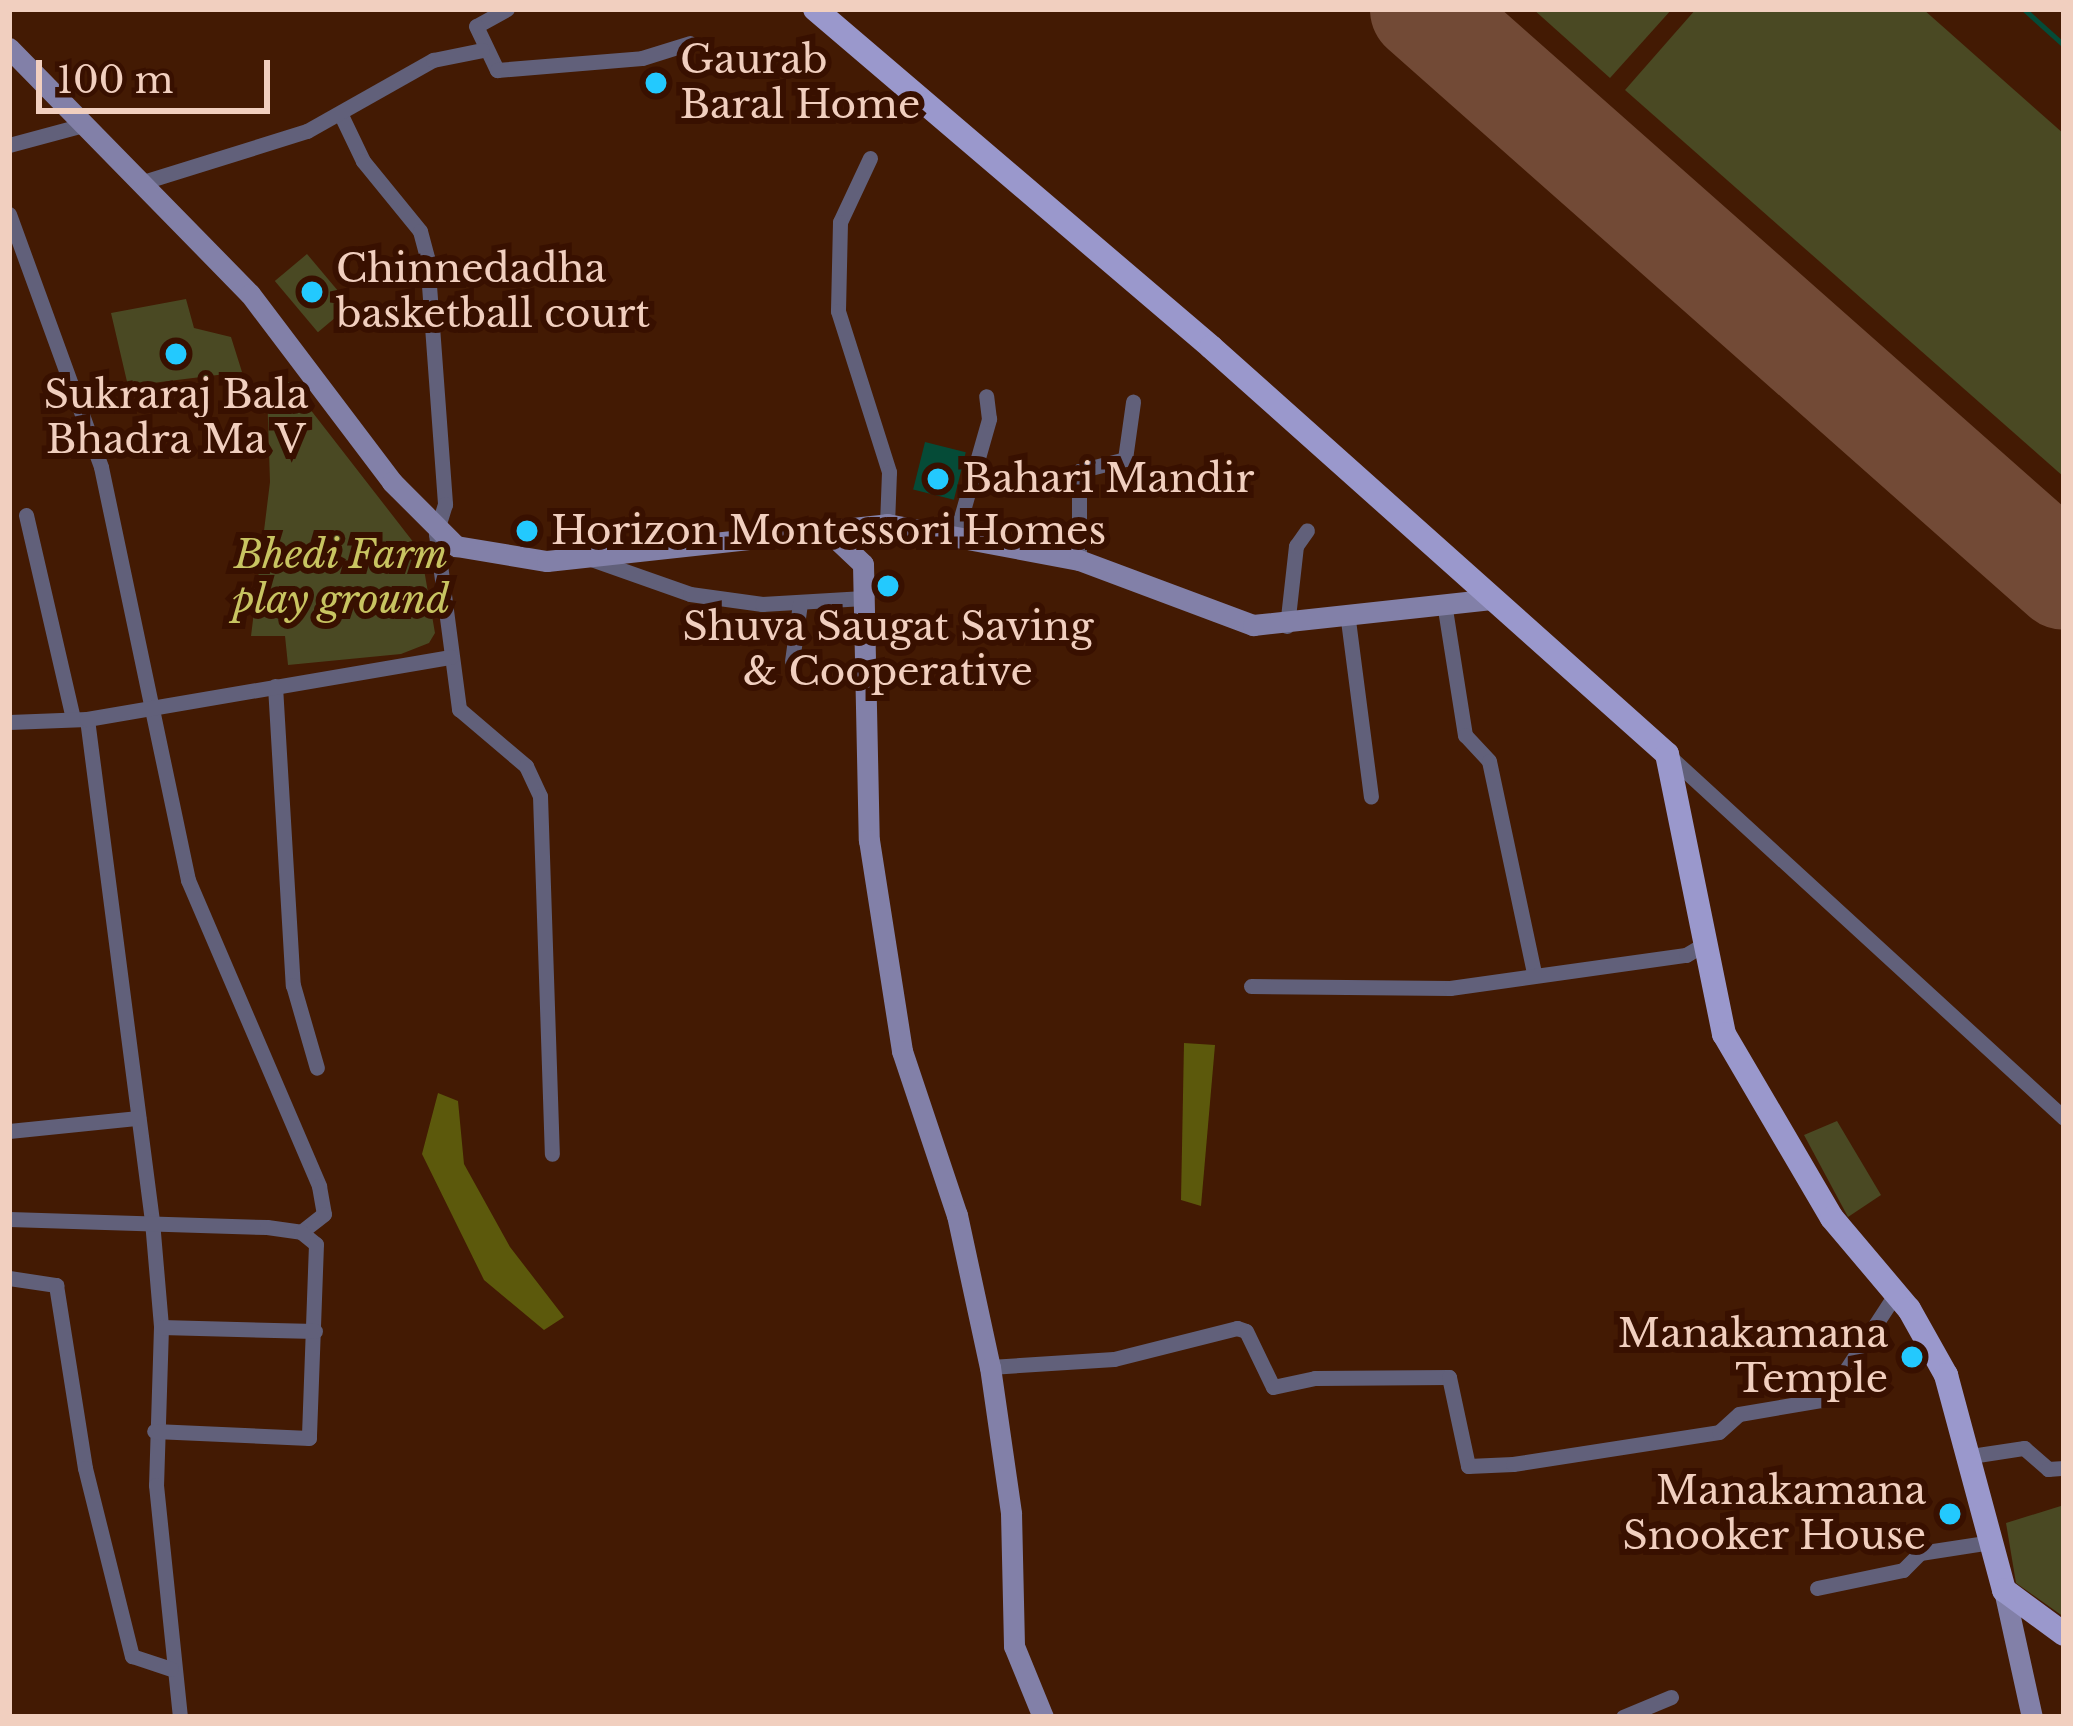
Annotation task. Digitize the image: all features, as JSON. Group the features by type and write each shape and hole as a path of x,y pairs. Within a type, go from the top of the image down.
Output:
{"main road":[{"path":"815,9 1666,754 1724,1034 1832,1218 1896,1293 1946,1375 2004,1590 2064,1634"}],"street":[{"path":"507,9 476,26 482,50 497,70 642,58 690,43"},
{"path":"9,48 250,294 436,534 490,556 588,558 887,524 1079,560 1218,616 1287,626 1494,599"},
{"path":"140,183 340,115 434,60 482,50"},
{"path":"340,115 363,161 420,231 428,257 445,504 436,534 459,709 526,766 540,796 552,1154"},
{"path":"9,145 83,125"},
{"path":"869,158 840,222 838,311 850,370 889,472 887,524"},
{"path":"9,214 101,466 188,880 319,1186 324,1214 301,1232"},
{"path":"956,535 989,419 986,396"},
{"path":"1079,560 1079,471 1125,459 1132,402"},
{"path":"26,515 48,581 80,719 152,1221 161,1327 154,1431 171,1669 179,1717"},
{"path":"826,529 863,564 867,820 902,1052 957,1215 990,1366 1011,1514 1014,1646 1043,1717"},
{"path":"1287,626 1296,546 1306,530"},
{"path":"588,558 690,594 800,603 864,598"},
{"path":"792,661 800,603"},
{"path":"1445,609 1465,735 1490,760 1534,973"},
{"path":"1348,620 1371,797"},
{"path":"9,722 80,719 451,657"},
{"path":"275,686 291,966 317,1068"},
{"path":"1666,754 2064,1118"},
{"path":"1251,986 1450,988 1686,956 1704,944"},
{"path":"9,1131 138,1118"},
{"path":"9,1219 152,1221 301,1232 316,1244 309,1438 154,1431"},
{"path":"9,1277 56,1285 86,1468 132,1656 171,1669"},
{"path":"990,1366 1100,1361 1237,1328 1246,1331 1273,1387 1315,1378 1449,1377 1468,1466 1513,1464 1719,1432 1739,1414 1827,1400 1896,1293"},
{"path":"161,1327 315,1331"},
{"path":"1971,1456 2024,1448 2048,1469 2064,1468"},
{"path":"1817,1588 1903,1570 1920,1553 1992,1542"},
{"path":"2004,1590 2032,1717"},
{"path":"1623,1717 1667,1698 1670,1717"}],"green space":[{"path":"1533,9 1672,9 1610,78"},
{"path":"1696,9 1923,9 2064,134 2064,477 1625,90"},
{"name":"Chinnedadha basketball court","path":"307,254 350,305 318,332 275,281"},
{"path":"186,299 194,328 231,337 242,372 128,386 111,313"},
{"name":"Bhedi Farm play ground","path":"289,382 421,552 435,633 429,643 401,654 288,665 285,636 251,636 270,482 267,390"},
{"path":"1837,1121 1881,1195 1848,1217 1804,1135"},
{"path":"2064,1505 2064,1617 2016,1583 2006,1523"}],"shaded area":[{"path":"925,442 966,452 954,500 913,490"},
{"path":"1184,1043 1215,1045 1201,1206 1181,1200"},
{"path":"438,1093 458,1101 464,1164 510,1247 564,1317 544,1330 484,1280 422,1154"}],"waterway":[{"path":"2024,9 2064,45"}],"taxiway":[{"path":"1442,9 1466,48"}],"runway":[{"path":"1422,9 2064,577"}],"place":[{"name":"Gaurab Baral Home","path":"656,83"},
{"name":"Chinnedadha basketball court","path":"312,292"},
{"name":"Sukraraj Bala Bhadra Ma V","path":"176,354"},
{"name":"Bahari Mandir","path":"938,479"},
{"name":"Horizon Montessori Homes","path":"527,531"},
{"name":"Shuva Saugat Saving & Cooperative","path":"888,586"},
{"name":"Manakamana Temple","path":"1912,1357"},
{"name":"Manakamana Snooker House","path":"1950,1514"}]}
